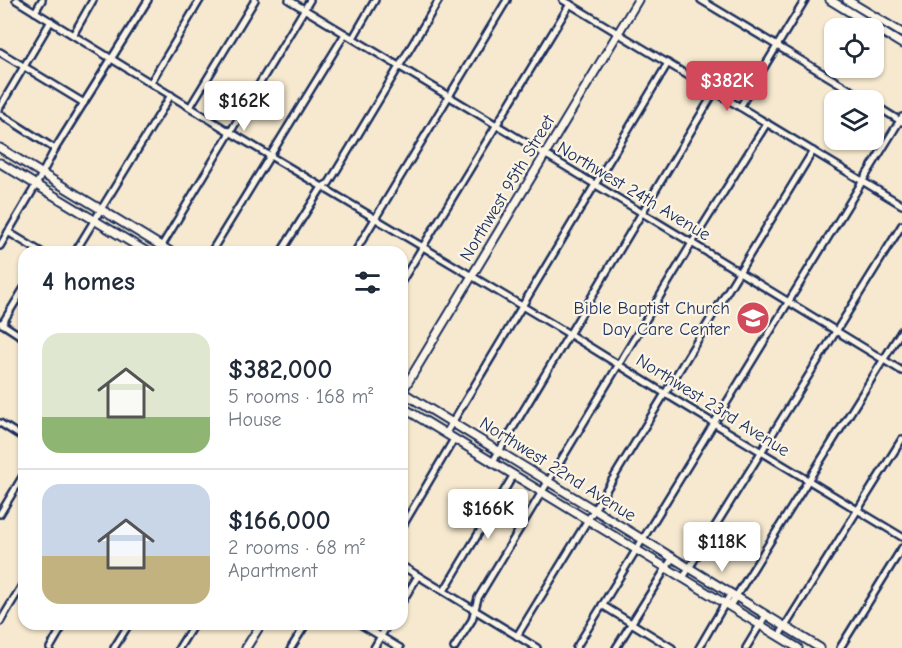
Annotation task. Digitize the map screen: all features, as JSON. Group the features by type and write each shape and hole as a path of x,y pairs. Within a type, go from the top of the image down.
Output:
{"main road":[{"name":"Northwest 95th Street","path":"408,382 638,0"},
{"path":"830,0 839,2 902,44"},
{"path":"847,0 902,33"},
{"path":"0,148 101,209 156,246"},
{"path":"0,163 137,246"},
{"name":"Northwest 22nd Avenue","path":"408,396 820,648"},
{"name":"Northwest 22nd Avenue","path":"408,410 513,476 798,648"},
{"path":"250,647 258,630"}],"street":[{"name":"Northwest 23rd Avenue","path":"16,0 230,132 618,363 902,537"},
{"path":"35,12 42,0"},
{"path":"73,35 93,0"},
{"path":"0,246 55,149 148,0"},
{"path":"151,82 200,0"},
{"path":"190,107 255,0"},
{"name":"Northwest 24th Avenue","path":"289,0 450,94 545,155 902,371"},
{"path":"162,246 310,0"},
{"path":"353,38 375,0"},
{"path":"285,246 322,187 329,183 439,0"},
{"path":"359,246 507,0"},
{"path":"563,0 902,205"},
{"path":"701,0 851,90"},
{"path":"740,107 805,0"},
{"path":"408,271 570,4"},
{"path":"0,107 51,21"},
{"path":"215,246 345,34"},
{"path":"0,52 84,103"},
{"path":"446,433 668,63"},
{"path":"492,463 715,91"},
{"path":"79,246 171,95"},
{"path":"576,648 901,120 884,110"},
{"path":"0,114 55,149"},
{"path":"454,648 472,620 478,598 541,492 767,123"},
{"path":"517,636 813,151"},
{"path":"683,578 902,225"},
{"path":"8,232 32,246"},
{"path":"18,297 1,323 18,334"},
{"path":"699,648 902,330"},
{"path":"0,423 18,434"},
{"path":"408,516 454,438"},
{"path":"779,636 902,439"},
{"path":"444,591 513,476"},
{"path":"0,514 18,484"},
{"path":"840,648 902,548"},
{"path":"616,648 673,557"},
{"path":"408,570 536,648"},
{"path":"408,592 418,576"},
{"path":"0,622 18,592"},
{"path":"602,605 672,648"},
{"path":"746,648 766,615"},
{"path":"50,648 60,630"},
{"path":"114,648 125,630"},
{"path":"179,648 190,630"},
{"path":"291,648 302,630"},
{"path":"370,630 400,648"},
{"path":"374,648 384,630"}],"place":[{"name":"Bible Baptist Church Day Care Center","path":"753,318"}]}
